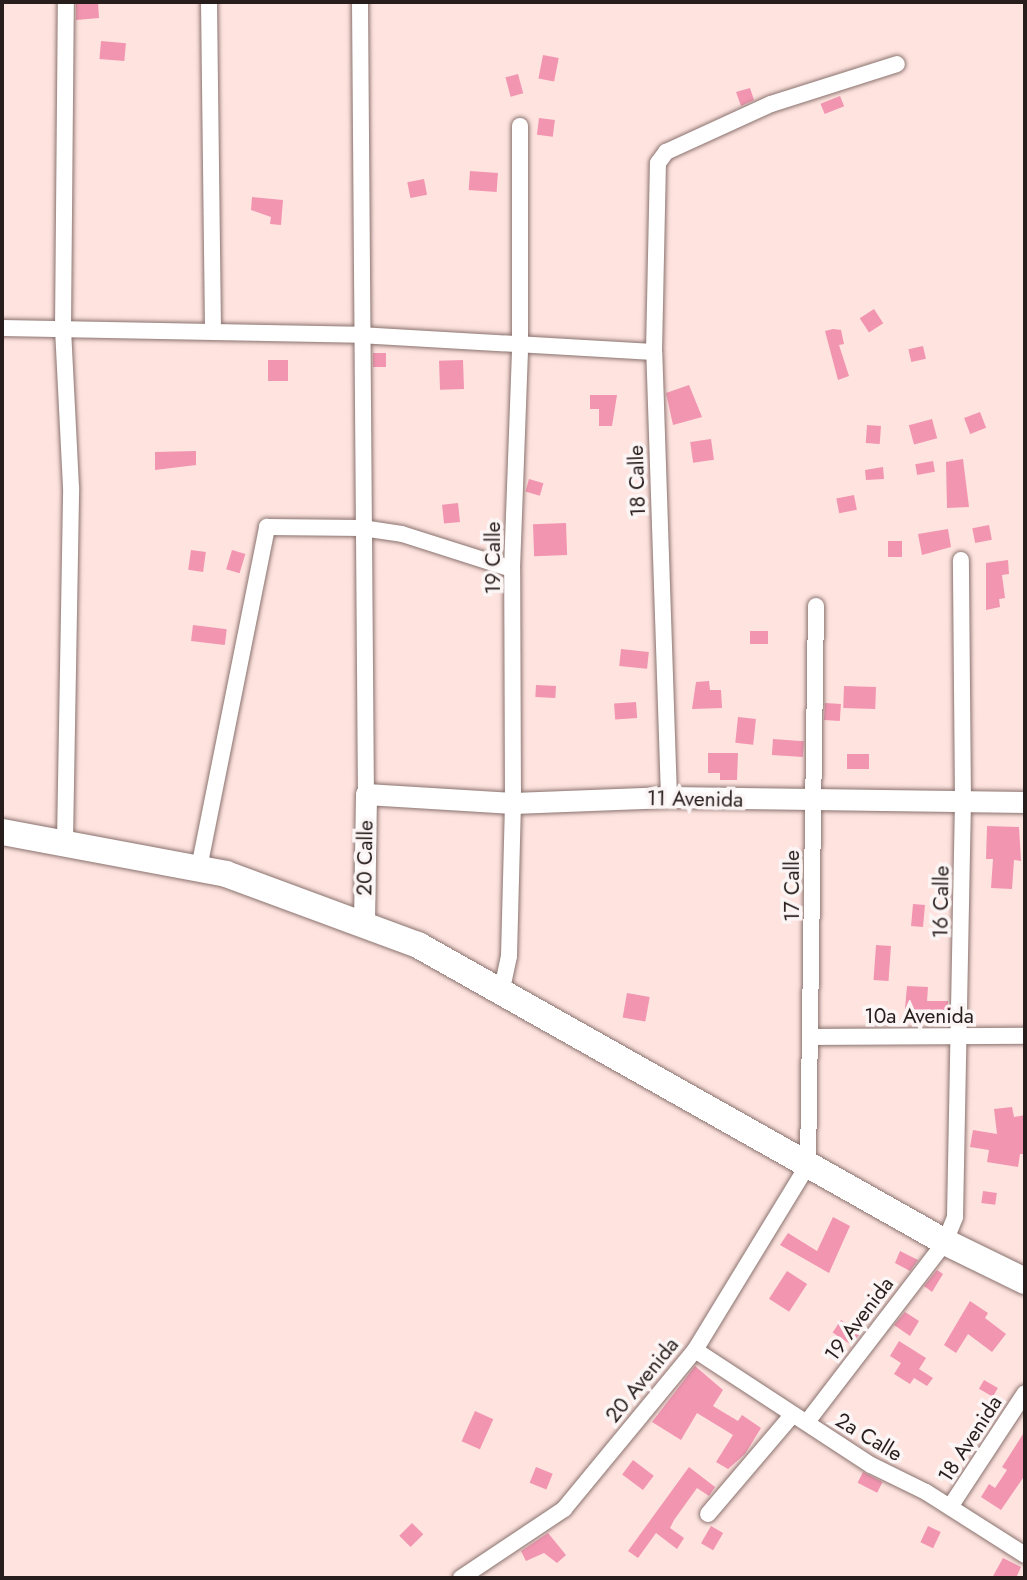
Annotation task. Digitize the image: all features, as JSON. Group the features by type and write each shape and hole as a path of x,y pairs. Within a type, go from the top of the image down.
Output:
{"main road":[{"path":"2,832 65,841 199,868 364,922 502,989 945,1242 1025,1281"}],"street":[{"path":"65,841 71,487 63,328 66,2"},
{"path":"209,2 213,331"},
{"path":"360,2 359,335 366,794"},
{"name":"18 Calle","path":"668,797 654,352 658,163 666,152 771,104 897,64"},
{"name":"19 Calle","path":"502,989 509,956 513,803 512,569 520,346 520,126"},
{"path":"2,328 359,335 654,352"},
{"path":"199,868 267,527 362,528 402,534 512,569"},
{"name":"16 Calle","path":"945,1242 955,1217 958,1190 963,802 961,560"},
{"name":"17 Calle","path":"808,1165 813,1037 816,606"},
{"name":"11 Avenida","path":"366,794 513,803 668,797 813,802 1025,802"},
{"name":"20 Calle","path":"364,922 366,794"},
{"name":"10a Avenida","path":"813,1037 1025,1037"},
{"name":"20 Avenida","path":"461,1578 564,1509 695,1349 808,1165"},
{"name":"19 Avenida","path":"708,1514 800,1418 945,1242"},
{"name":"2a Calle","path":"695,1349 871,1465 950,1507 1025,1555"},
{"name":"18 Avenida","path":"950,1507 1025,1393"}],"building":[{"path":"76,2 98,2 99,18 76,20"},
{"path":"101,41 126,43 124,61 99,59"},
{"path":"543,55 559,58 554,82 538,79"},
{"path":"518,74 523,93 511,97 505,77"},
{"path":"750,88 754,100 741,106 736,92"},
{"path":"840,96 844,106 825,114 821,104"},
{"path":"539,118 555,120 553,137 537,135"},
{"path":"470,171 498,173 497,192 469,190"},
{"path":"424,179 427,195 410,198 407,182"},
{"path":"252,197 283,200 281,225 270,224 271,217 251,210"},
{"path":"874,309 883,323 869,333 860,318"},
{"path":"841,330 844,344 839,345 849,376 838,380 825,331"},
{"path":"923,346 926,359 911,362 908,349"},
{"path":"373,353 386,353 386,367 373,367"},
{"path":"268,360 288,360 288,381 268,381"},
{"path":"463,360 464,389 440,390 439,361"},
{"path":"689,385 702,417 673,425 666,393"},
{"path":"590,395 617,395 612,426 599,426 599,409 590,409"},
{"path":"980,412 986,428 970,434 964,418"},
{"path":"932,419 937,438 914,445 909,425"},
{"path":"867,425 881,426 880,444 866,443"},
{"path":"711,439 714,460 693,463 690,442"},
{"path":"196,451 196,465 155,470 155,452"},
{"path":"963,459 969,507 947,508 946,462"},
{"path":"933,461 935,472 917,475 915,464"},
{"path":"883,467 884,479 866,480 865,470"},
{"path":"529,479 543,483 540,496 525,491"},
{"path":"854,495 857,510 839,513 836,498"},
{"path":"458,503 460,522 444,524 442,505"},
{"path":"566,523 567,555 534,556 533,524"},
{"path":"989,525 992,540 975,543 972,528"},
{"path":"948,529 951,547 922,555 918,534"},
{"path":"888,541 902,541 902,557 888,557"},
{"path":"191,550 206,552 203,572 188,570"},
{"path":"232,550 245,554 240,573 226,569"},
{"path":"1008,560 1009,574 1002,575 1005,598 999,599 1000,607 986,610 986,563"},
{"path":"193,625 227,629 225,645 191,641"},
{"path":"750,631 768,631 768,644 750,644"},
{"path":"621,649 649,652 647,669 619,666"},
{"path":"709,681 710,690 721,690 722,708 692,709 696,682"},
{"path":"536,685 556,686 555,698 535,697"},
{"path":"844,686 876,687 875,709 843,708"},
{"path":"636,702 637,718 615,719 614,704"},
{"path":"825,703 841,704 840,721 824,720"},
{"path":"738,717 756,719 753,745 735,743"},
{"path":"773,739 804,741 803,757 772,755"},
{"path":"708,753 738,753 737,780 720,780 720,773 708,773"},
{"path":"847,754 869,754 869,769 847,769"},
{"path":"987,826 1019,827 1021,861 1014,860 1012,889 991,888 993,859 986,859"},
{"path":"913,904 925,905 923,927 911,926"},
{"path":"876,945 891,946 889,981 874,980"},
{"path":"907,986 928,987 927,1001 948,1001 948,1025 904,1020"},
{"path":"627,993 650,997 645,1022 623,1018"},
{"path":"1012,1107 1014,1117 1025,1115 1025,1154 1020,1154 1018,1167 987,1162 989,1150 970,1147 973,1130 997,1134 994,1109"},
{"path":"983,1191 997,1193 995,1205 981,1203"},
{"path":"833,1217 850,1226 829,1273 780,1245 788,1233 817,1251"},
{"path":"900,1251 918,1260 910,1271 895,1263"},
{"path":"937,1270 943,1274 932,1292 924,1286"},
{"path":"787,1271 807,1284 789,1312 769,1299"},
{"path":"970,1301 988,1313 985,1318 1006,1334 992,1352 968,1334 956,1353 944,1345"},
{"path":"905,1312 919,1321 910,1336 894,1325"},
{"path":"841,1320 860,1333 852,1345 833,1332"},
{"path":"899,1341 926,1358 919,1369 933,1378 927,1386 914,1378 910,1384 894,1374 901,1363 890,1356"},
{"path":"695,1366 723,1390 713,1406 738,1421 742,1415 761,1428 745,1454 728,1469 716,1462 733,1435 697,1413 681,1440 652,1422"},
{"path":"984,1380 998,1388 993,1397 979,1389"},
{"path":"475,1411 493,1419 480,1449 462,1441"},
{"path":"1025,1431 1025,1475 1001,1510 981,1497 989,1484 995,1488 1007,1470 1002,1467"},
{"path":"633,1460 654,1476 643,1490 622,1474"},
{"path":"536,1467 553,1474 546,1490 530,1483"},
{"path":"689,1467 715,1487 709,1496 697,1488 674,1520 670,1528 684,1538 677,1549 656,1533 638,1558 628,1551"},
{"path":"863,1472 883,1482 877,1493 858,1483"},
{"path":"412,1523 423,1534 411,1547 399,1536"},
{"path":"711,1526 723,1533 713,1550 701,1543"},
{"path":"928,1526 941,1532 933,1548 920,1542"},
{"path":"548,1533 566,1555 557,1563 544,1553 526,1561 521,1551"},
{"path":"1003,1558 1021,1567 1016,1578 992,1578"}]}
